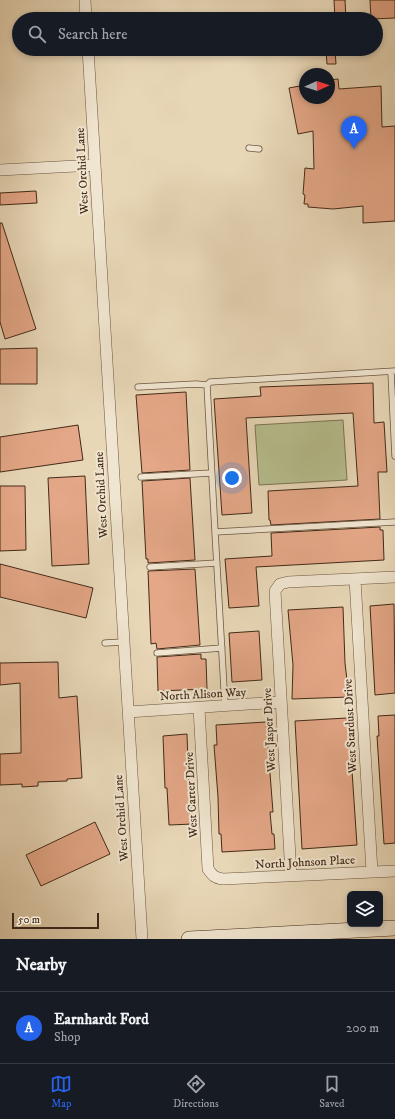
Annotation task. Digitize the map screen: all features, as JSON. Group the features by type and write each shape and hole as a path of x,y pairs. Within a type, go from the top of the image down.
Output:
{"main road":[{"path":"188,939 395,928"}],"street":[{"path":"85,0 86,12"},
{"name":"West Orchid Lane","path":"88,56 142,939"},
{"path":"0,170 95,165"},
{"path":"355,579 395,576"},
{"name":"West Jasper Drive","path":"291,875 274,598 275,591 280,584 288,582 355,579"},
{"name":"West Stardust Drive","path":"355,579 372,872"},
{"name":"North Alison Way","path":"128,712 280,702"},
{"name":"West Carter Drive","path":"199,708 208,870 216,878"},
{"name":"North Johnson Place","path":"216,878 395,871"}],"lane":[{"path":"249,148 259,150"},
{"path":"138,387 196,384 207,385 210,382 393,371 395,456"},
{"path":"207,385 211,473 226,706"},
{"path":"141,477 211,473"},
{"path":"215,532 395,522"},
{"path":"150,567 217,562"},
{"path":"105,643 123,642"},
{"path":"158,653 222,648"}],"green space":[{"path":"343,420 347,480 259,485 255,425"}],"building":[{"path":"334,0 345,0 346,12 335,12"},
{"path":"370,0 395,0 395,18 383,18 383,12 371,12"},
{"path":"326,56 335,56 336,64 327,64"},
{"path":"335,79 338,79 339,89 381,86 382,127 395,126 395,221 363,223 363,206 333,209 308,207 308,204 304,204 305,195 303,194 305,168 314,169 313,131 298,134 289,88 299,86 299,104 335,104"},
{"path":"36,191 37,203 0,205 0,193"},
{"path":"0,223 2,223 36,329 5,339 0,322"},
{"path":"37,348 37,384 0,384 0,349"},
{"path":"373,383 374,423 384,422 387,472 378,472 380,519 271,525 269,520 268,491 358,486 353,413 246,418 252,513 222,515 214,399 261,396 260,387"},
{"path":"186,392 190,470 142,473 136,395"},
{"path":"78,425 83,460 0,472 0,437"},
{"path":"85,476 89,564 52,566 48,478"},
{"path":"190,478 195,560 148,563 148,559 146,559 142,481"},
{"path":"0,486 25,486 26,550 0,551"},
{"path":"380,527 380,530 383,530 384,560 256,567 259,606 229,608 225,559 272,556 271,533"},
{"path":"0,564 93,588 86,618 0,597"},
{"path":"195,569 200,645 157,649 156,643 151,644 148,571"},
{"path":"394,604 395,693 375,695 370,606"},
{"path":"343,607 345,663 349,697 292,699 293,665 288,610"},
{"path":"259,631 262,680 232,682 229,633"},
{"path":"201,654 201,659 206,659 207,689 158,691 157,657"},
{"path":"58,662 59,698 77,696 82,778 67,779 67,781 38,782 38,786 22,787 22,784 0,785 0,754 21,753 21,744 20,683 0,685 0,663"},
{"path":"395,715 395,843 384,844 377,736 379,736 378,716"},
{"path":"347,718 357,845 302,849 295,721"},
{"path":"266,722 273,812 270,812 275,849 222,852 221,834 219,834 214,745 217,745 216,725"},
{"path":"187,734 189,791 193,824 169,825 167,788 165,788 163,736"},
{"path":"95,822 110,854 41,886 26,855"}],"place":[{"name":"Earnhardt Ford","path":"354,149"}]}
